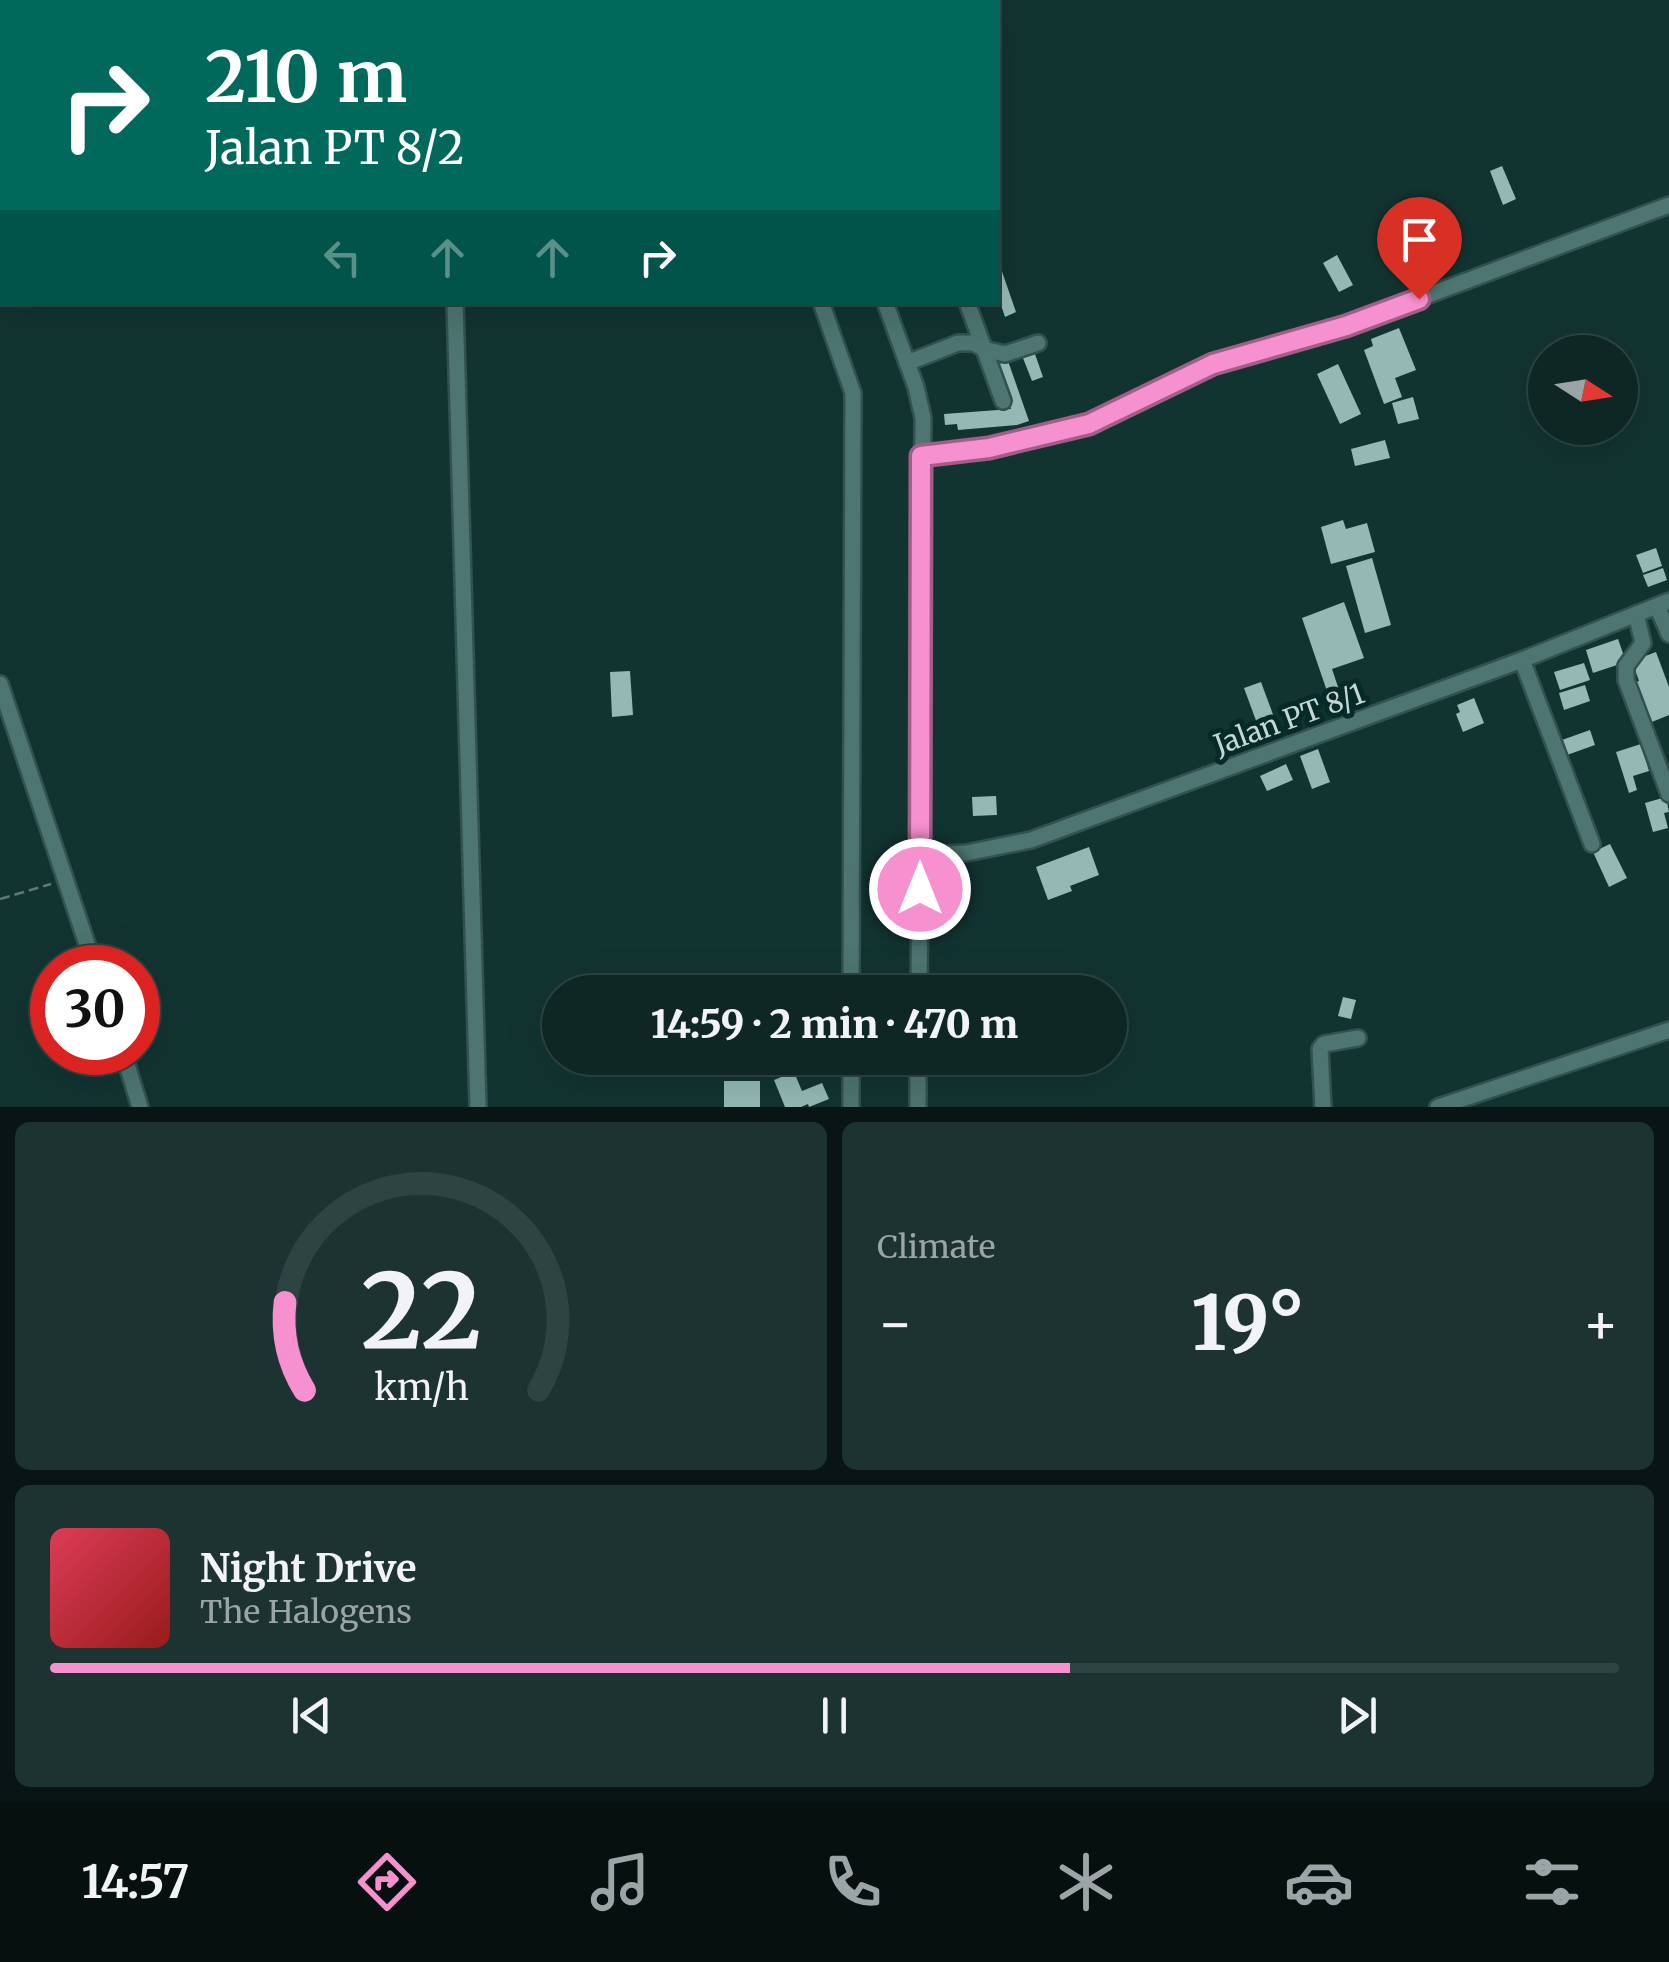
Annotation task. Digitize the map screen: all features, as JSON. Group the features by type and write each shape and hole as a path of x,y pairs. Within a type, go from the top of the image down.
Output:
{"street":[{"path":"921,456 989,448 1089,424 1213,364 1346,326 1669,205"},
{"path":"454,305 478,1107"},
{"path":"822,305 853,392 851,975"},
{"path":"886,305 923,418 919,975"},
{"path":"968,305 1003,400"},
{"path":"907,363 958,342 974,343 984,350 1004,354 1038,343"},
{"path":"1663,604 1669,634"},
{"name":"Jalan PT 8/1","path":"920,855 966,853 1030,840 1522,660 1663,604"},
{"path":"1636,614 1643,643 1626,666 1626,680 1669,794"},
{"path":"1522,660 1592,844"},
{"path":"0,684 87,945"},
{"path":"1438,1107 1669,1030"},
{"path":"1323,1107 1320,1049 1324,1044 1358,1038"},
{"path":"131,1075 140,1107"},
{"path":"851,1075 851,1107"},
{"path":"918,1075 918,1107"}],"path":[{"path":"0,899 36,886 66,881"}],"building":[{"path":"1502,166 1516,199 1503,205 1490,171"},
{"path":"1337,255 1353,285 1339,292 1323,263"},
{"path":"1000,266 1016,312 1005,317 1000,302"},
{"path":"1399,328 1416,370 1395,378 1402,397 1384,404 1364,350 1373,346 1371,339"},
{"path":"1035,354 1043,377 1032,381 1023,358"},
{"path":"1008,361 1029,421 958,430 957,424 945,425 944,414 1011,409 996,365"},
{"path":"1338,364 1361,414 1340,424 1317,374"},
{"path":"1413,397 1419,419 1398,424 1392,403"},
{"path":"1385,440 1390,458 1355,466 1351,449"},
{"path":"1343,520 1346,529 1367,523 1375,552 1331,564 1321,527"},
{"path":"1656,548 1662,566 1643,573 1636,555"},
{"path":"1372,558 1391,625 1365,633 1346,566"},
{"path":"1663,568 1667,580 1648,587 1643,575"},
{"path":"1344,602 1364,658 1332,669 1341,696 1330,700 1302,618"},
{"path":"1618,639 1626,662 1593,673 1586,650"},
{"path":"1656,652 1669,687 1669,715 1647,724 1633,683 1639,681 1632,661"},
{"path":"1584,663 1590,680 1560,690 1554,672"},
{"path":"630,671 633,715 612,717 610,672"},
{"path":"1261,682 1275,720 1258,726 1244,688"},
{"path":"1585,685 1590,701 1564,710 1559,693"},
{"path":"1474,698 1484,723 1463,732 1457,705"},
{"path":"1590,730 1595,745 1567,755 1562,740"},
{"path":"1641,744 1649,771 1633,776 1637,790 1629,793 1616,752"},
{"path":"1318,749 1330,782 1312,789 1300,756"},
{"path":"1286,764 1293,780 1267,791 1260,776"},
{"path":"996,796 997,815 973,816 972,797"},
{"path":"1666,797 1669,812 1664,813 1668,828 1653,832 1645,803"},
{"path":"1610,844 1627,878 1609,887 1593,852"},
{"path":"1089,847 1099,875 1048,900 1036,867"},
{"path":"1343,997 1356,1000 1351,1019 1338,1016"},
{"path":"795,1075 802,1091 822,1083 829,1099 809,1107 785,1107 774,1080"},
{"path":"724,1081 760,1081 760,1107 724,1107"}],"route":[{"path":"920,889 921,456 989,448 1089,424 1213,364 1346,326 1419,299"}]}
